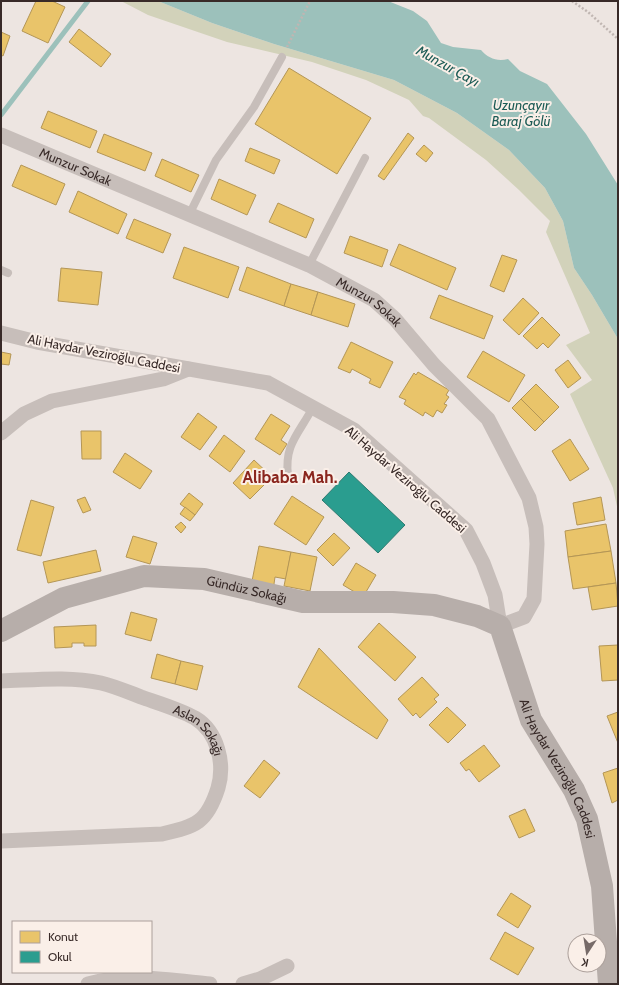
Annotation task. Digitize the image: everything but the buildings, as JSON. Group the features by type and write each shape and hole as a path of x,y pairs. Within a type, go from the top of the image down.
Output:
{"main road":[{"name":"Gündüz Sokağı","path":"1,631 64,598 144,576 204,579 303,602 393,602 434,605 477,616 500,626"},
{"name":"Ali Haydar Veziroğlu Caddesi","path":"500,626 531,720 574,790 587,819 602,886 609,984"}],"street":[{"name":"Munzur Sokak","path":"2,138 190,213 310,265 374,300 395,319 434,365 488,419 529,498 536,527 534,599 524,618 500,626"},
{"name":"Ali Haydar Veziroğlu Caddesi","path":"1,333 268,384 354,430 466,530 483,563 494,595 500,626"},
{"path":"1,433 24,414 52,401 163,379 188,369"},
{"name":"Aslan Sokağı","path":"1,682 57,679 101,683 196,718 212,735 221,758 220,782 212,805 203,819 185,829 162,834 1,841"},
{"path":"243,984 287,966"},
{"path":"88,984 103,980 136,978 210,984"}],"lane":[{"path":"190,213 216,160 254,107 282,57"},
{"path":"310,265 365,158"},
{"path":"288,476 287,456 290,447 313,407"}],"path":[{"path":"282,57 310,1"},
{"path":"572,1 588,12 618,39"}],"green space":[{"path":"121,1 158,1 212,23 274,44 394,80 457,113 509,150 545,188 563,221 574,268 618,339 618,511 613,488 570,394 592,380 566,345 590,333 546,232 550,221 486,160 429,118 423,116 409,100 366,80 312,62 227,42 148,15"}],"water":[{"name":"Uzunçayır Baraj Gölü","path":"158,1 388,1 413,11 427,21 441,43 453,47 481,50 496,60 508,59 520,71 547,84 586,134 618,185 618,339 574,268 563,221 545,188 509,150 457,113 394,80 274,44 212,23"}],"waterway":[{"path":"1,115 88,1"}],"district":[{"name":"Alibaba Mah.","path":"290,477"}],"water label":[{"name":"Munzur Çayı","path":"448,66"}]}
